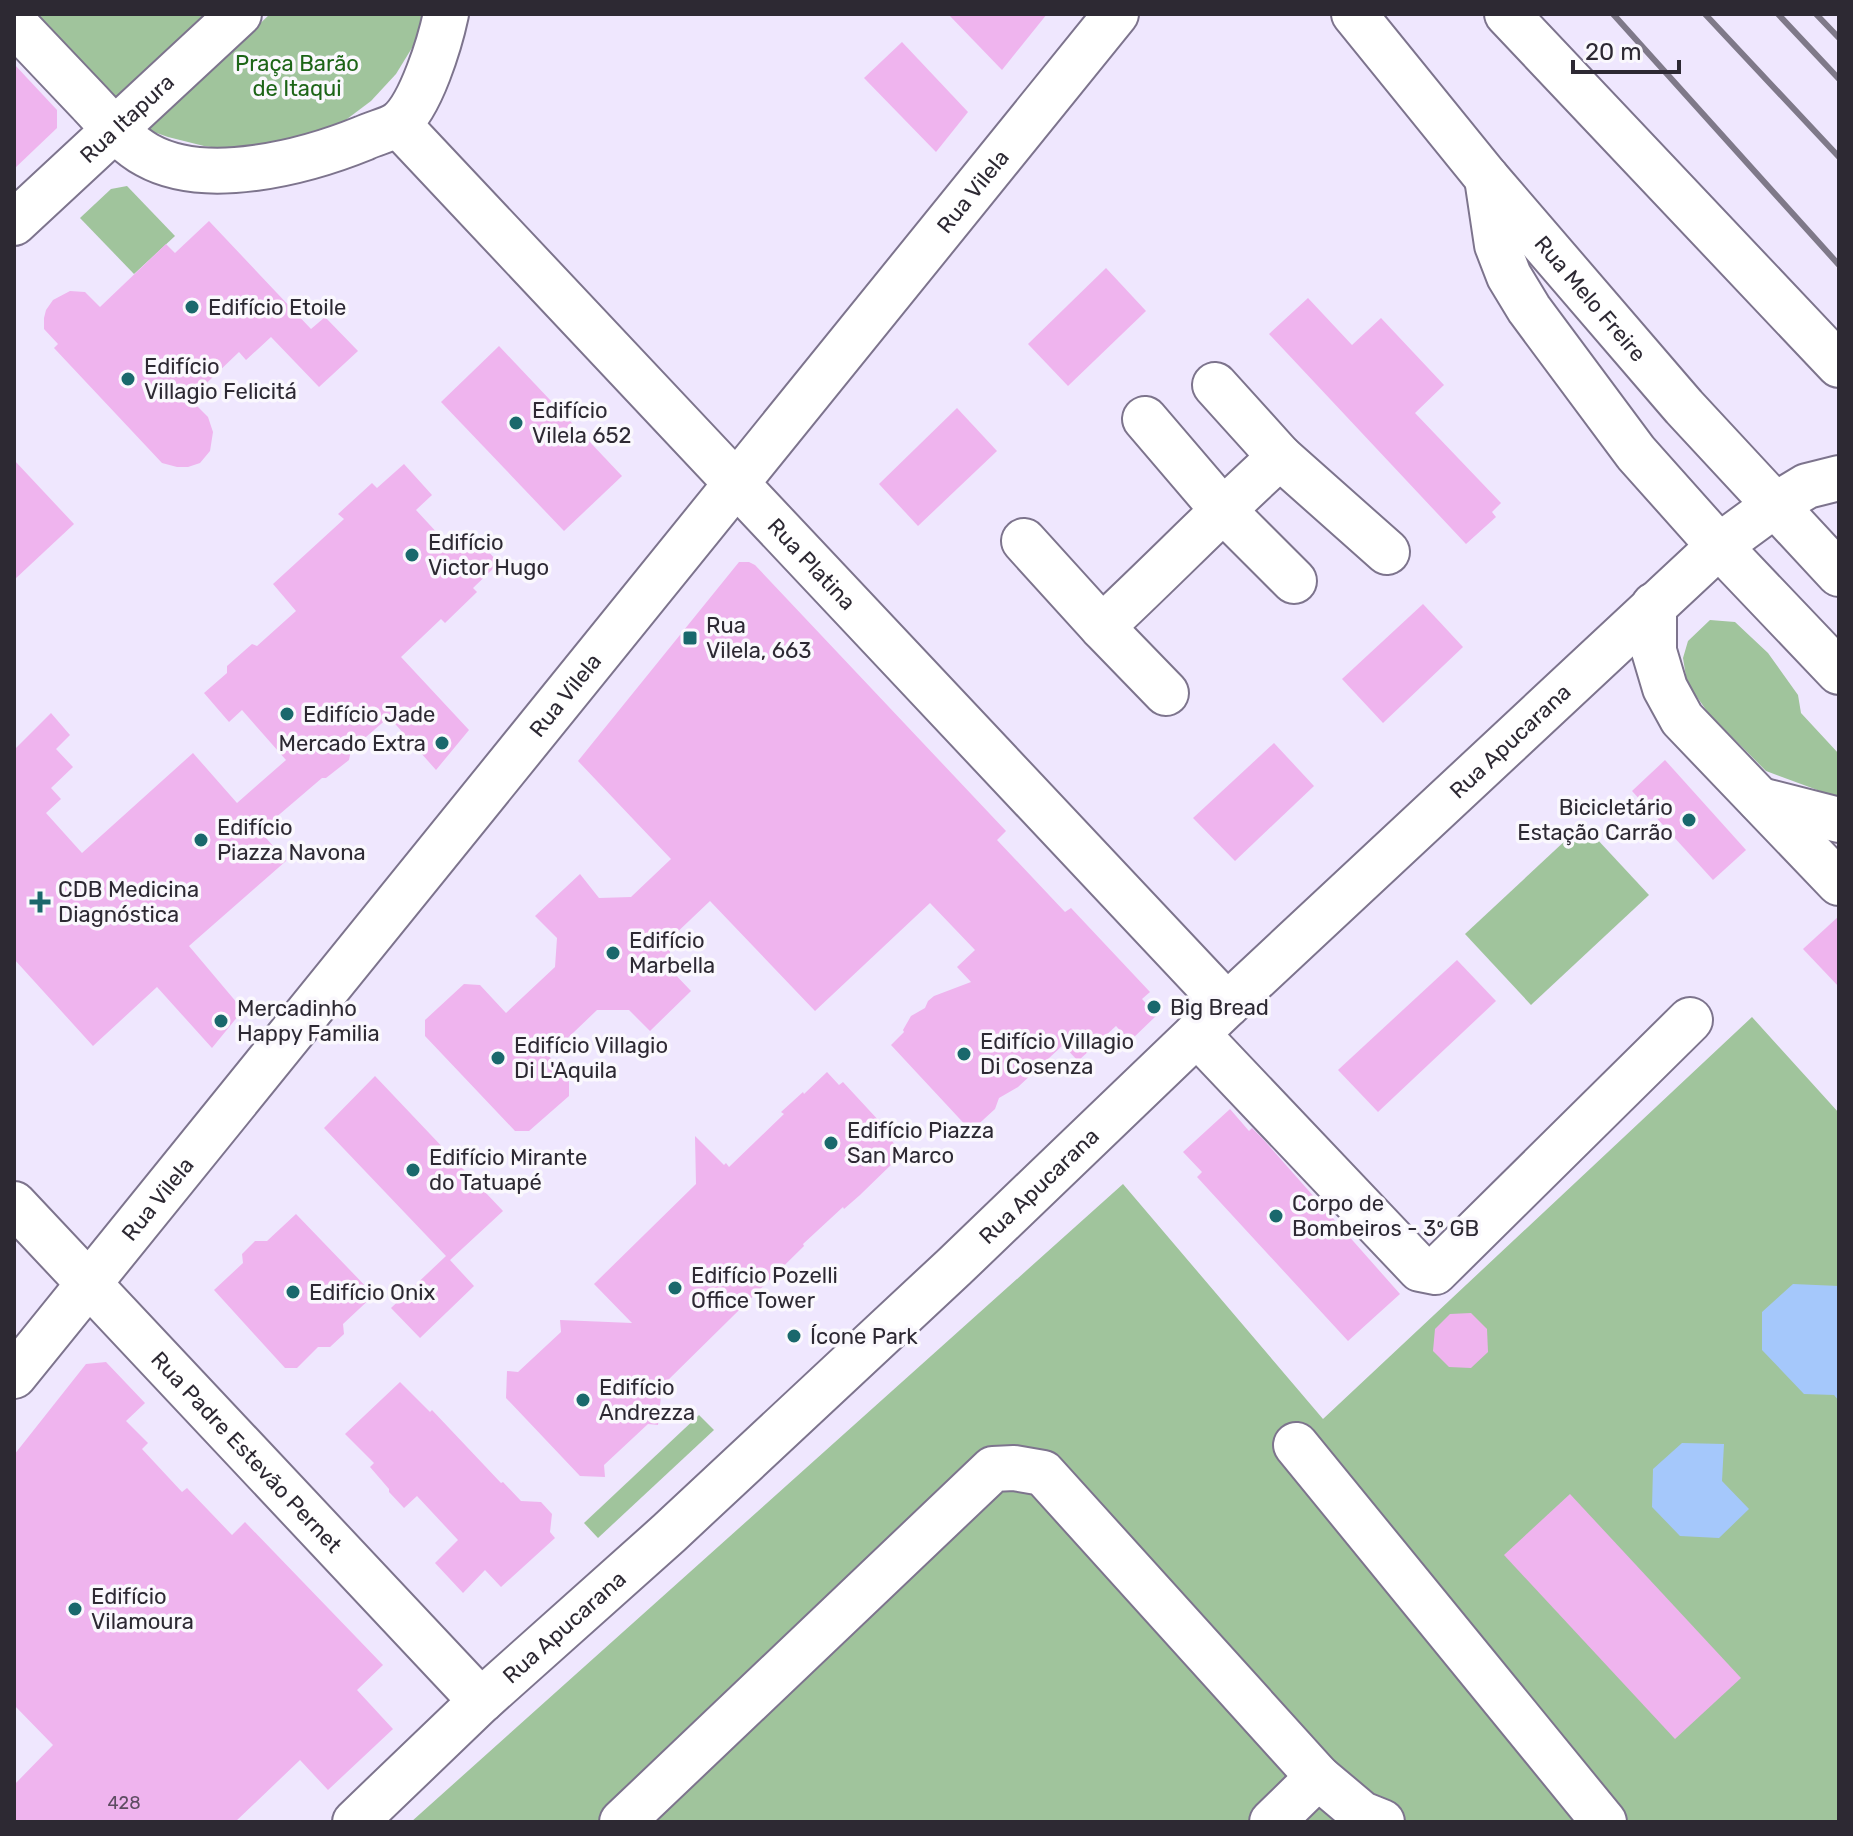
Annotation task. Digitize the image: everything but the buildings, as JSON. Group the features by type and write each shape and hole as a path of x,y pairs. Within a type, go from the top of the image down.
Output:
{"main road":[{"name":"Rua Itapura","path":"14,223 239,14"},
{"path":"14,23 115,129 145,154 168,165 197,171 262,167 305,159 398,124 417,99 439,44 446,14"},
{"name":"Rua Vilela","path":"14,1376 1116,14"},
{"name":"Rua Melo Freire","path":"1354,14 1487,178 1684,407 1839,574"},
{"path":"1507,14 1839,365"},
{"name":"Rua Platina","path":"398,124 736,482 1212,1020 1420,1269 1435,1272 1690,1020"},
{"path":"1487,178 1497,245 1509,276 1529,309 1636,453 1839,672"},
{"path":"1215,385 1280,457 1387,552"},
{"path":"1145,419 1222,509 1294,581"},
{"path":"1102,627 1222,509 1280,457"},
{"name":"Rua Apucarana","path":"355,1822 481,1701 703,1501 942,1278 1212,1020 1719,546 1807,486 1839,478"},
{"path":"1024,541 1166,693"},
{"path":"1654,605 1654,651 1665,688 1682,719 1839,883"},
{"path":"1760,800 1839,820"},
{"name":"Rua Padre Estevão Pernet","path":"14,1204 481,1701"},
{"path":"1296,1445 1604,1822"},
{"path":"622,1822 993,1469 1014,1468 1043,1473 1318,1777 1362,1814 1382,1822"},
{"path":"1272,1822 1318,1777"}],"green space":[{"name":"Praça Barão de Itaqui","path":"31,14 207,14 113,102"},
{"name":"Praça Barão de Itaqui","path":"270,14 425,14 415,43 396,74 371,101 343,122 311,138 240,151 204,146 148,130"},
{"path":"127,186 175,236 134,274 80,218 111,189"},
{"path":"1710,620 1735,622 1768,653 1798,695 1801,713 1839,754 1839,798 1766,771 1709,714 1687,683 1683,658 1688,641"},
{"path":"1583,824 1649,895 1531,1005 1465,934"},
{"path":"1752,1017 1839,1113 1839,1822 411,1822 1123,1184 1323,1419"},
{"path":"699,1415 714,1430 598,1538 584,1523"}],"water":[{"path":"1793,1284 1839,1286 1839,1401 1834,1395 1804,1394 1762,1350 1762,1312"},
{"path":"1682,1443 1724,1444 1722,1481 1749,1509 1719,1538 1680,1536 1652,1507 1653,1469"}],"railway":[{"path":"1613,14 1839,265"},
{"path":"1705,14 1839,157"},
{"path":"1778,14 1839,79"},
{"path":"1816,14 1839,38"}],"place":[{"name":"Edifício Etoile","path":"192,307"},
{"name":"Edifício Villagio Felicitá","path":"128,379"},
{"name":"Edifício Vilela 652","path":"516,423"},
{"name":"Edifício Victor Hugo","path":"412,555"},
{"name":"Rua Vilela, 663","path":"690,638"},
{"name":"Edifício Jade","path":"287,714"},
{"name":"Mercado Extra","path":"442,743"},
{"name":"Bicicletário Estação Carrão","path":"1689,820"},
{"name":"Edifício Piazza Navona","path":"201,840"},
{"name":"CDB Medicina Diagnóstica","path":"40,902"},
{"name":"Edifício Marbella","path":"613,953"},
{"name":"Big Bread","path":"1154,1007"},
{"name":"Mercadinho Happy Familia","path":"221,1021"},
{"name":"Edifício Villagio Di Cosenza","path":"964,1054"},
{"name":"Edifício Villagio Di L'Aquila","path":"498,1058"},
{"name":"Edifício Piazza San Marco","path":"831,1143"},
{"name":"Edifício Mirante do Tatuapé","path":"413,1170"},
{"name":"Corpo de Bombeiros - 3º GB","path":"1276,1216"},
{"name":"Edifício Pozelli Office Tower","path":"675,1288"},
{"name":"Edifício Onix","path":"293,1292"},
{"name":"Ícone Park","path":"794,1336"},
{"name":"Edifício Andrezza","path":"583,1400"},
{"name":"Edifício Vilamoura","path":"75,1609"}]}
